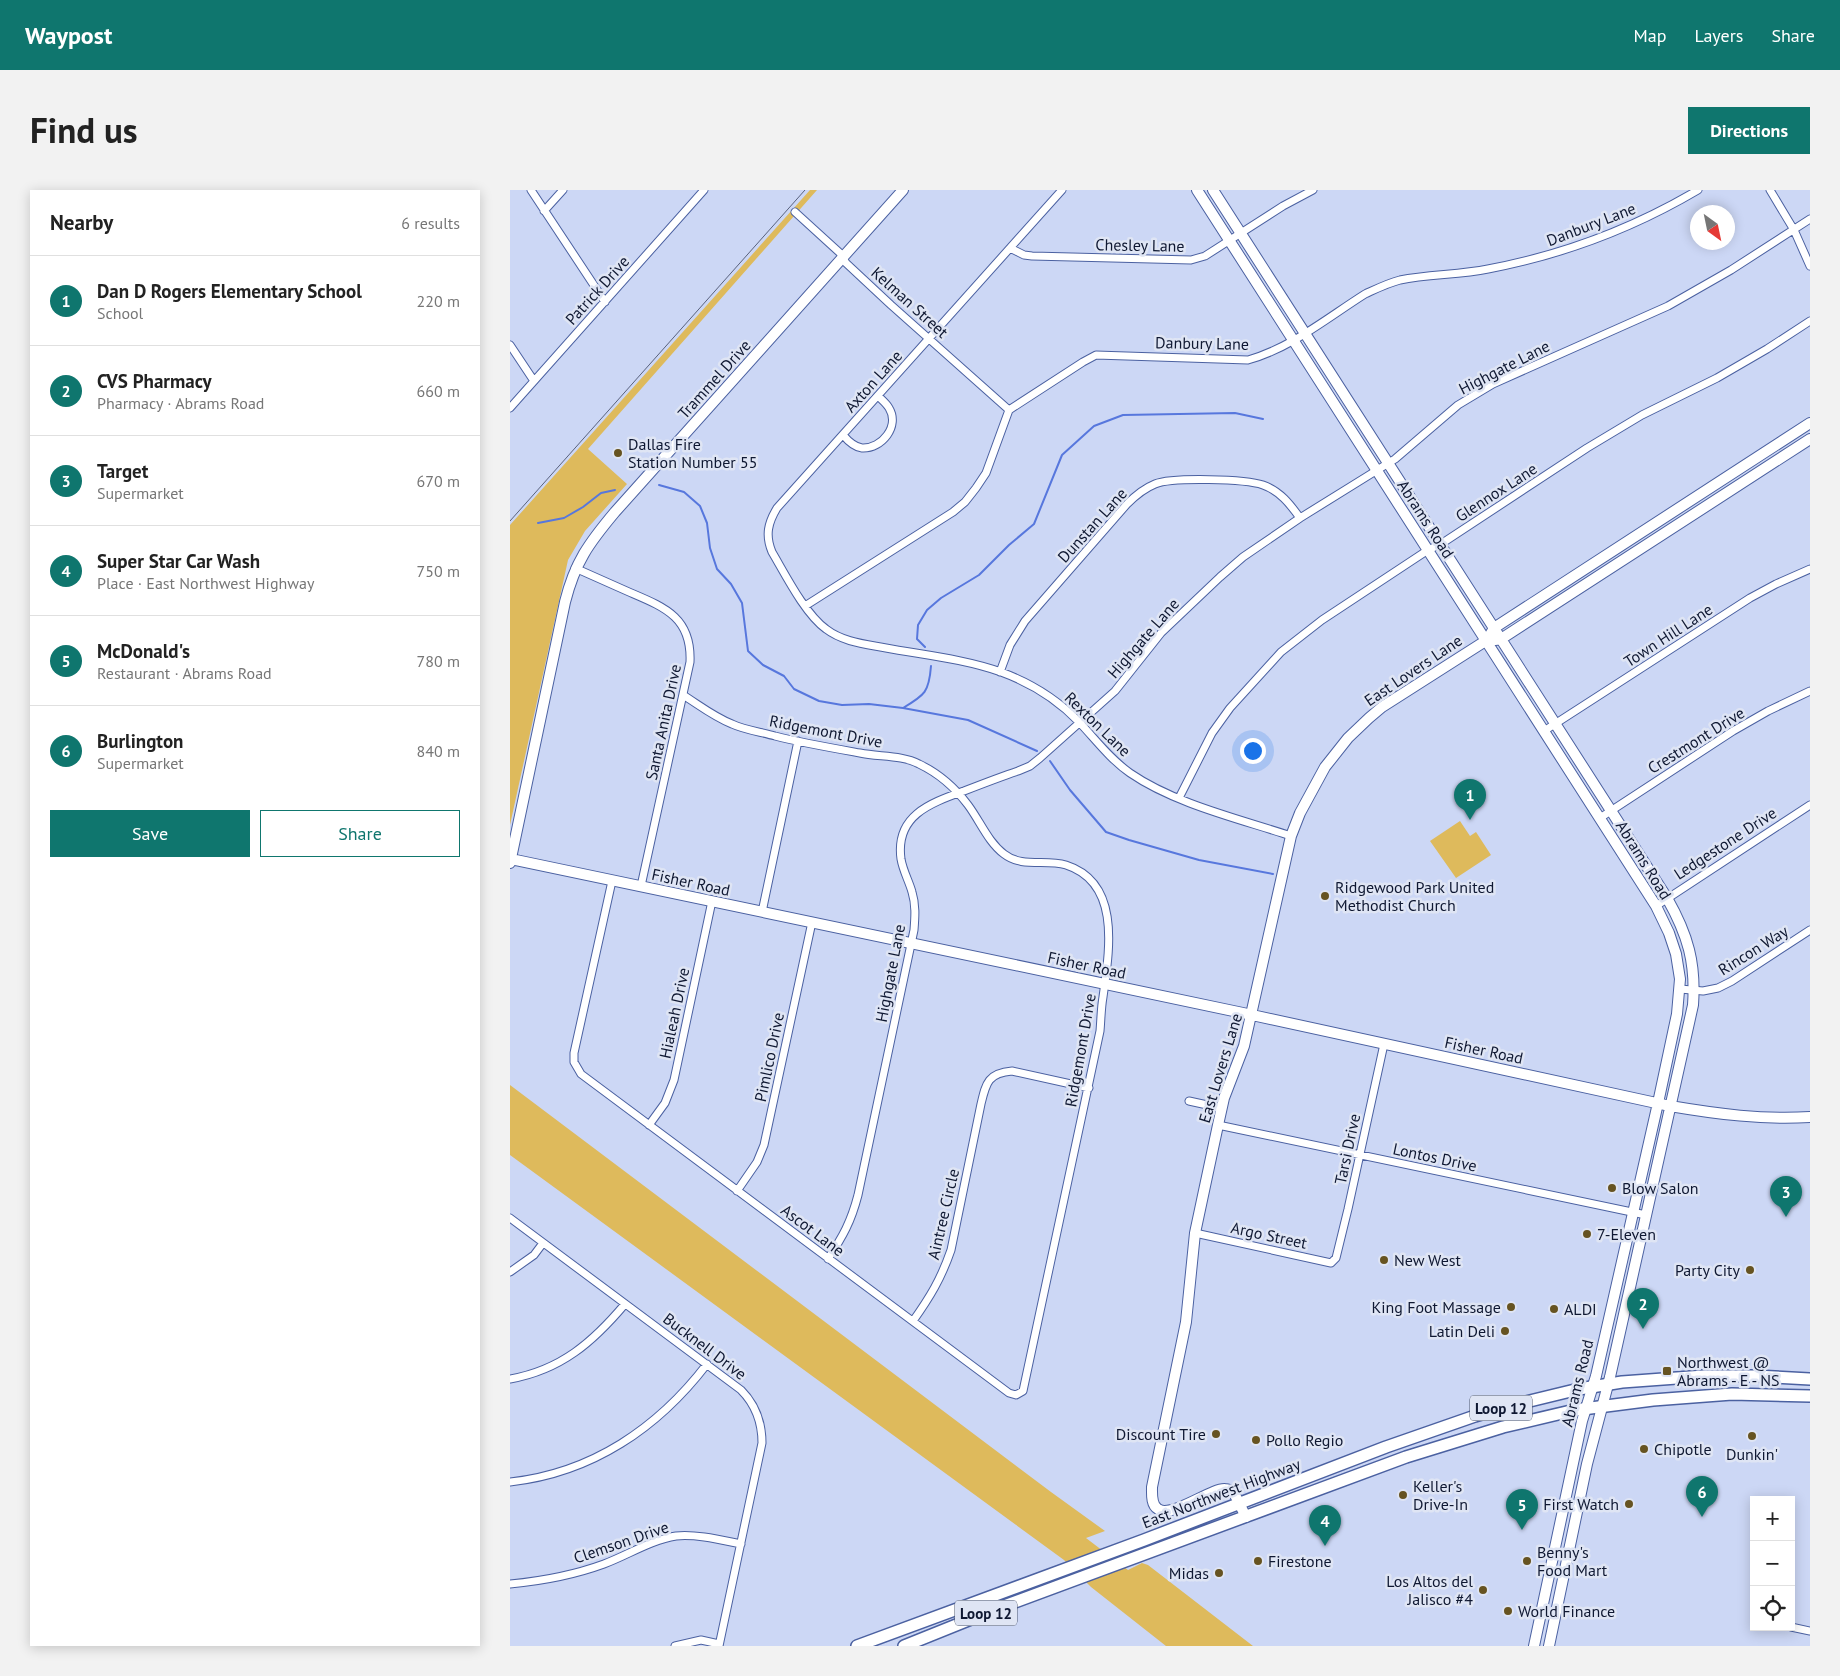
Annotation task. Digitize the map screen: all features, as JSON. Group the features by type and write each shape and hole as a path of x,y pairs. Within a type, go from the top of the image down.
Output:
{"main road":[{"name":"Trammel Drive","path":"510,860 565,602 575,568 595,536 615,512 903,190"},
{"name":"Abrams Road","path":"1197,190 1656,906 1674,945 1679,966 1680,989 1677,1014 1633,1212 1586,1408 1534,1646"},
{"name":"Abrams Road","path":"1213,190 1667,898 1679,918 1693,961 1694,990 1688,1028 1608,1385 1587,1464 1549,1646"},
{"name":"East Lovers Lane","path":"1246,1517 1233,1491 1224,1488 1176,1508 1163,1511 1157,1509 1153,1503 1152,1487 1190,1303 1195,1233 1221,1108 1244,1046 1252,1016 1291,836 1315,782 1348,738 1382,707 1486,640 1494,628 1810,423"},
{"name":"East Lovers Lane","path":"1486,640 1501,639 1810,439"},
{"path":"1671,513 1679,524"},
{"name":"Fisher Road","path":"510,860 1105,984 1670,1106 1752,1117 1810,1117"},
{"path":"1674,945 1688,942"},
{"name":"East Northwest Highway","path":"859,1646 873,1643 1368,1454 1498,1409 1547,1396 1608,1385 1704,1376 1756,1376 1806,1379"},
{"path":"1806,1379 1807,1396"},
{"name":"East Northwest Highway","path":"904,1646 1148,1552 1406,1457 1503,1427 1586,1408 1653,1400 1732,1394 1807,1396"},
{"path":"1368,1454 1374,1469"},
{"path":"1558,1539 1570,1542"}],"street":[{"path":"531,190 605,302"},
{"path":"544,211 563,190"},
{"name":"Patrick Drive","path":"510,408 704,190"},
{"name":"Axton Lane","path":"805,606 769,544 768,526 778,508 1062,190"},
{"name":"Chesley Lane","path":"1010,248 1024,255 1032,256 1191,260 1205,256 1283,206 1313,190"},
{"name":"Danbury Lane","path":"1009,410 1096,355 1248,360 1263,356 1293,340 1364,294 1378,288 1399,281 1465,274 1555,254 1632,225 1698,190"},
{"path":"1770,190 1794,230 1810,266"},
{"name":"Kelman Street","path":"795,212 846,263 928,339 1009,410"},
{"name":"Highgate Lane","path":"828,1259 852,1219 914,930 915,906 902,860 902,835 916,813 934,802 1030,766 1115,691 1161,633 1220,576 1300,518 1388,463 1458,405 1493,384 1668,306 1731,270 1810,219"},
{"name":"Glennox Lane","path":"1179,798 1212,733 1230,708 1281,652 1322,620 1587,448 1634,420 1717,378 1810,321"},
{"path":"510,344 534,382"},
{"path":"843,435 852,444 861,448 876,446 887,436 892,422 889,409 878,396"},
{"path":"805,606 953,512 965,502 986,472 1009,410"},
{"name":"Dunstan Lane","path":"1000,672 1010,645 1025,621 1127,504 1140,493 1156,484 1180,480 1251,482 1264,485 1280,494 1300,518"},
{"name":"Santa Anita Drive","path":"575,568 670,611 685,629 691,651 641,886"},
{"name":"Town Hill Lane","path":"1544,731 1750,598 1810,568"},
{"name":"Rexton Lane","path":"805,606 825,628 844,639 1000,672 1048,694 1080,722 1104,751 1130,773 1201,807 1291,836"},
{"name":"Crestmont Drive","path":"1600,818 1733,731 1768,711 1810,691"},
{"name":"Ridgemont Drive","path":"683,695 731,724 798,741 918,763 931,770 957,793 1003,854 1024,862 1052,862 1066,865 1080,871 1098,890 1107,911 1108,928 1107,971 1100,1031 1023,1391"},
{"path":"762,912 798,741"},
{"name":"Ledgestone Drive","path":"1656,906 1810,805"},
{"name":"Ascot Lane","path":"612,881 574,1053 576,1068 588,1080 1009,1393 1016,1395 1023,1391"},
{"name":"Hialeah Drive","path":"648,1125 665,1103 674,1080 712,901"},
{"name":"Pimlico Drive","path":"738,1191 757,1162 764,1145 812,922"},
{"name":"Rincon Way","path":"1680,989 1703,991 1718,988 1732,981 1810,930"},
{"name":"Tarsi Drive","path":"1336,1258 1384,1044"},
{"name":"Aintree Circle","path":"912,1321 933,1292 944,1271 951,1250 985,1086 990,1078 1000,1072 1012,1070 1089,1088"},
{"path":"1189,1101 1221,1108"},
{"name":"Lontos Drive","path":"1218,1125 1646,1216"},
{"name":"Bucknell Drive","path":"510,1218 707,1364 747,1396 753,1404 761,1423 762,1443 719,1645"},
{"name":"Argo Street","path":"1195,1233 1331,1263 1336,1258"},
{"path":"510,1272 534,1255 543,1243"},
{"path":"510,1379 536,1372 577,1352 595,1338 625,1304"},
{"path":"510,1482 560,1472 601,1455 621,1444 640,1432 673,1404 707,1364"},
{"name":"Clemson Drive","path":"510,1584 550,1579 578,1572 612,1561 659,1540 677,1536 695,1536 741,1544"},
{"path":"1795,1628 1810,1631"},
{"path":"676,1646 701,1640 719,1645"}],"shaded area":[{"path":"810,190 817,190 588,449 627,484 585,531 568,560 510,825 510,525"},
{"path":"1460,821 1470,836 1476,832 1491,855 1456,878 1430,841"},
{"path":"510,1085 1105,1531 1086,1538 1128,1570 1142,1563 1148,1565 1253,1646 1166,1646 1091,1587 1064,1560 510,1155"}],"waterway":[{"path":"925,647 917,639 918,625 927,610 941,598 979,575 1009,545 1034,524 1062,455 1094,426 1123,415 1235,413 1263,419"},
{"path":"659,485 684,492 700,506 707,523 710,548 717,569 731,584 742,603 748,651 763,665 784,676 794,689 819,701 842,705 869,704 903,708 968,720 1037,751"},
{"path":"538,523 564,518 583,507 601,493 615,490"},
{"path":"903,708 916,700 924,692 929,682 931,666"},
{"path":"1050,761 1070,790 1106,832 1199,860 1273,874"}],"tram line":[{"path":"510,521 805,190"}],"place":[{"name":"Dallas Fire Station Number 55","path":"618,453"},
{"name":"Dan D Rogers Elementary School","path":"1470,820"},
{"name":"Ridgewood Park United Methodist Church","path":"1325,896"},
{"name":"Blow Salon","path":"1612,1188"},
{"name":"Target","path":"1786,1217"},
{"name":"7-Eleven","path":"1587,1234"},
{"name":"New West","path":"1384,1260"},
{"name":"Party City","path":"1750,1270"},
{"name":"King Foot Massage","path":"1511,1307"},
{"name":"ALDI","path":"1554,1309"},
{"name":"CVS Pharmacy","path":"1643,1329"},
{"name":"Latin Deli","path":"1505,1331"},
{"name":"Northwest @ Abrams - E - NS","path":"1667,1371"},
{"name":"Discount Tire","path":"1216,1434"},
{"name":"Dunkin'","path":"1752,1436"},
{"name":"Pollo Regio","path":"1256,1440"},
{"name":"Chipotle","path":"1644,1449"},
{"name":"Keller's Drive-In","path":"1403,1495"},
{"name":"First Watch","path":"1629,1504"},
{"name":"Burlington","path":"1702,1517"},
{"name":"McDonald's","path":"1522,1530"},
{"name":"Super Star Car Wash","path":"1325,1546"},
{"name":"Firestone","path":"1258,1561"},
{"name":"Benny's Food Mart","path":"1527,1561"},
{"name":"Midas","path":"1219,1573"},
{"name":"Los Altos del Jalisco #4","path":"1483,1590"},
{"name":"World Finance","path":"1508,1611"}]}
